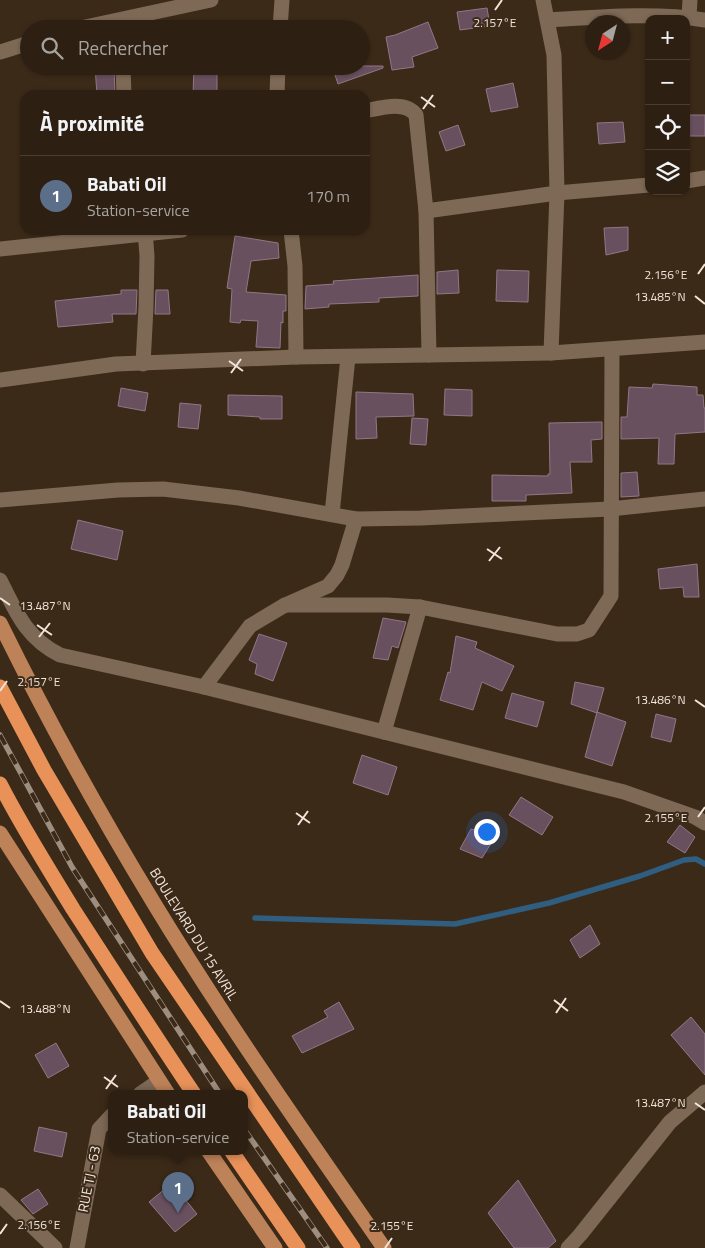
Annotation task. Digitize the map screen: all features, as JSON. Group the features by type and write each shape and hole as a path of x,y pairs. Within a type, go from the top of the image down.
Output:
{"highway":[{"path":"0,687 49,778 152,953 245,1090"},
{"path":"0,784 17,818 125,992 191,1090"},
{"path":"248,1094 353,1248"},
{"path":"234,1155 298,1248"}],"main road":[{"name":"BOULEVARD DU 15 AVRIL","path":"0,623 91,798 155,906 237,1033 384,1248"},
{"path":"0,833 165,1090"},
{"path":"211,1155 275,1248"}],"street":[{"path":"135,20 211,0"},
{"path":"281,20 282,0"},
{"path":"543,0 554,56 557,193 551,353"},
{"path":"689,15 690,0"},
{"path":"548,20 645,17"},
{"path":"690,17 705,20"},
{"path":"0,52 20,46"},
{"path":"123,75 124,90"},
{"path":"277,90 278,75"},
{"path":"370,110 402,107 408,108 416,115 426,211 429,355"},
{"path":"690,180 705,178"},
{"path":"426,211 557,193 645,185"},
{"path":"0,249 119,235"},
{"path":"143,364 146,307 145,235"},
{"path":"292,235 295,266 296,357"},
{"path":"0,380 116,364 296,357 551,353 705,342"},
{"path":"285,605 387,605 420,607 558,634 577,634 588,630 611,596 612,349"},
{"path":"332,514 348,357"},
{"path":"0,500 118,490 163,489 239,498 356,519 421,518 610,509 705,499"},
{"path":"204,687 250,626 285,605 328,586 337,576 342,565 356,519"},
{"path":"0,580 21,621 31,634 46,648 60,655 204,687 624,792 705,822"},
{"path":"384,732 420,607"},
{"path":"146,1090 159,1081"},
{"path":"568,1248 670,1122 705,1092"},
{"name":"RUE TJ - 63","path":"77,1248 99,1129 108,1119"},
{"path":"0,1195 55,1248"}],"building":[{"path":"487,8 490,26 460,30 457,12"},
{"path":"428,22 438,48 412,57 414,67 392,70 386,37"},
{"path":"370,66 383,66 383,68 370,73"},
{"path":"96,75 114,75 115,90 97,90"},
{"path":"194,75 217,75 217,90 193,90"},
{"path":"335,75 363,75 338,84"},
{"path":"513,83 518,107 491,112 486,89"},
{"path":"690,115 705,115 705,136 690,136"},
{"path":"623,122 625,142 599,144 597,123"},
{"path":"458,125 465,145 446,151 439,132"},
{"path":"628,227 628,250 606,255 604,228"},
{"path":"235,236 278,243 279,258 251,261 246,292 286,295 286,311 283,311 283,323 281,322 280,348 256,347 258,321 241,320 240,323 230,322 232,289 227,288"},
{"path":"458,270 459,293 437,294 437,272"},
{"path":"497,270 529,271 528,302 496,301"},
{"path":"418,275 418,296 379,298 379,302 329,304 329,307 305,309 306,286 334,284 333,281"},
{"path":"121,290 137,290 136,314 112,314 113,322 58,327 55,301 121,294"},
{"path":"156,290 168,290 170,314 155,314"},
{"path":"653,384 697,387 697,395 703,395 705,432 675,434 674,464 658,464 659,438 621,439 621,417 627,417 629,387 652,388"},
{"path":"121,388 148,393 145,411 118,406"},
{"path":"445,389 472,390 472,416 444,415"},
{"path":"356,392 413,394 414,416 376,417 377,438 356,439"},
{"path":"228,395 282,396 282,419 260,419 260,417 228,415"},
{"path":"180,403 201,405 198,429 178,427"},
{"path":"412,418 428,419 426,445 410,444"},
{"path":"602,422 602,439 591,440 592,462 570,462 572,493 526,495 526,501 492,501 492,475 548,476 550,474 549,423"},
{"path":"637,472 639,496 621,497 621,473"},
{"path":"78,520 123,531 117,560 71,549"},
{"path":"697,564 699,597 684,597 683,587 660,589 658,569"},
{"path":"383,618 406,622 398,648 392,646 388,660 373,658"},
{"path":"259,634 287,643 273,681 255,674 257,664 249,660"},
{"path":"456,636 477,642 475,648 514,666 502,691 482,682 473,710 440,700 448,672 450,673"},
{"path":"575,682 604,688 597,713 571,704"},
{"path":"512,693 544,702 537,727 505,718"},
{"path":"597,712 626,722 612,766 585,757"},
{"path":"656,714 676,719 671,742 651,737"},
{"path":"362,755 397,767 388,795 353,783"},
{"path":"521,797 553,817 542,835 509,815"},
{"path":"680,825 695,837 685,853 667,842"},
{"path":"471,829 495,837 482,858 460,849"},
{"path":"590,925 600,944 580,958 570,940"},
{"path":"339,1002 354,1029 302,1053 292,1036 328,1017 324,1011"},
{"path":"691,1017 705,1034 705,1075 671,1035"},
{"path":"56,1043 69,1066 48,1078 35,1055"},
{"path":"39,1127 67,1133 62,1157 34,1151"},
{"path":"518,1180 556,1241 548,1248 514,1248 488,1213"},
{"path":"172,1183 197,1214 175,1232 149,1202"},
{"path":"38,1189 48,1204 33,1214 21,1200"}],"waterway":[{"path":"255,918 455,924 549,903 640,876 684,860 696,859 705,864"}],"railway":[{"path":"0,735 72,867 217,1090"},
{"path":"248,1135 327,1248"}],"place":[{"name":"Babati Oil","path":"178,1213"}]}
